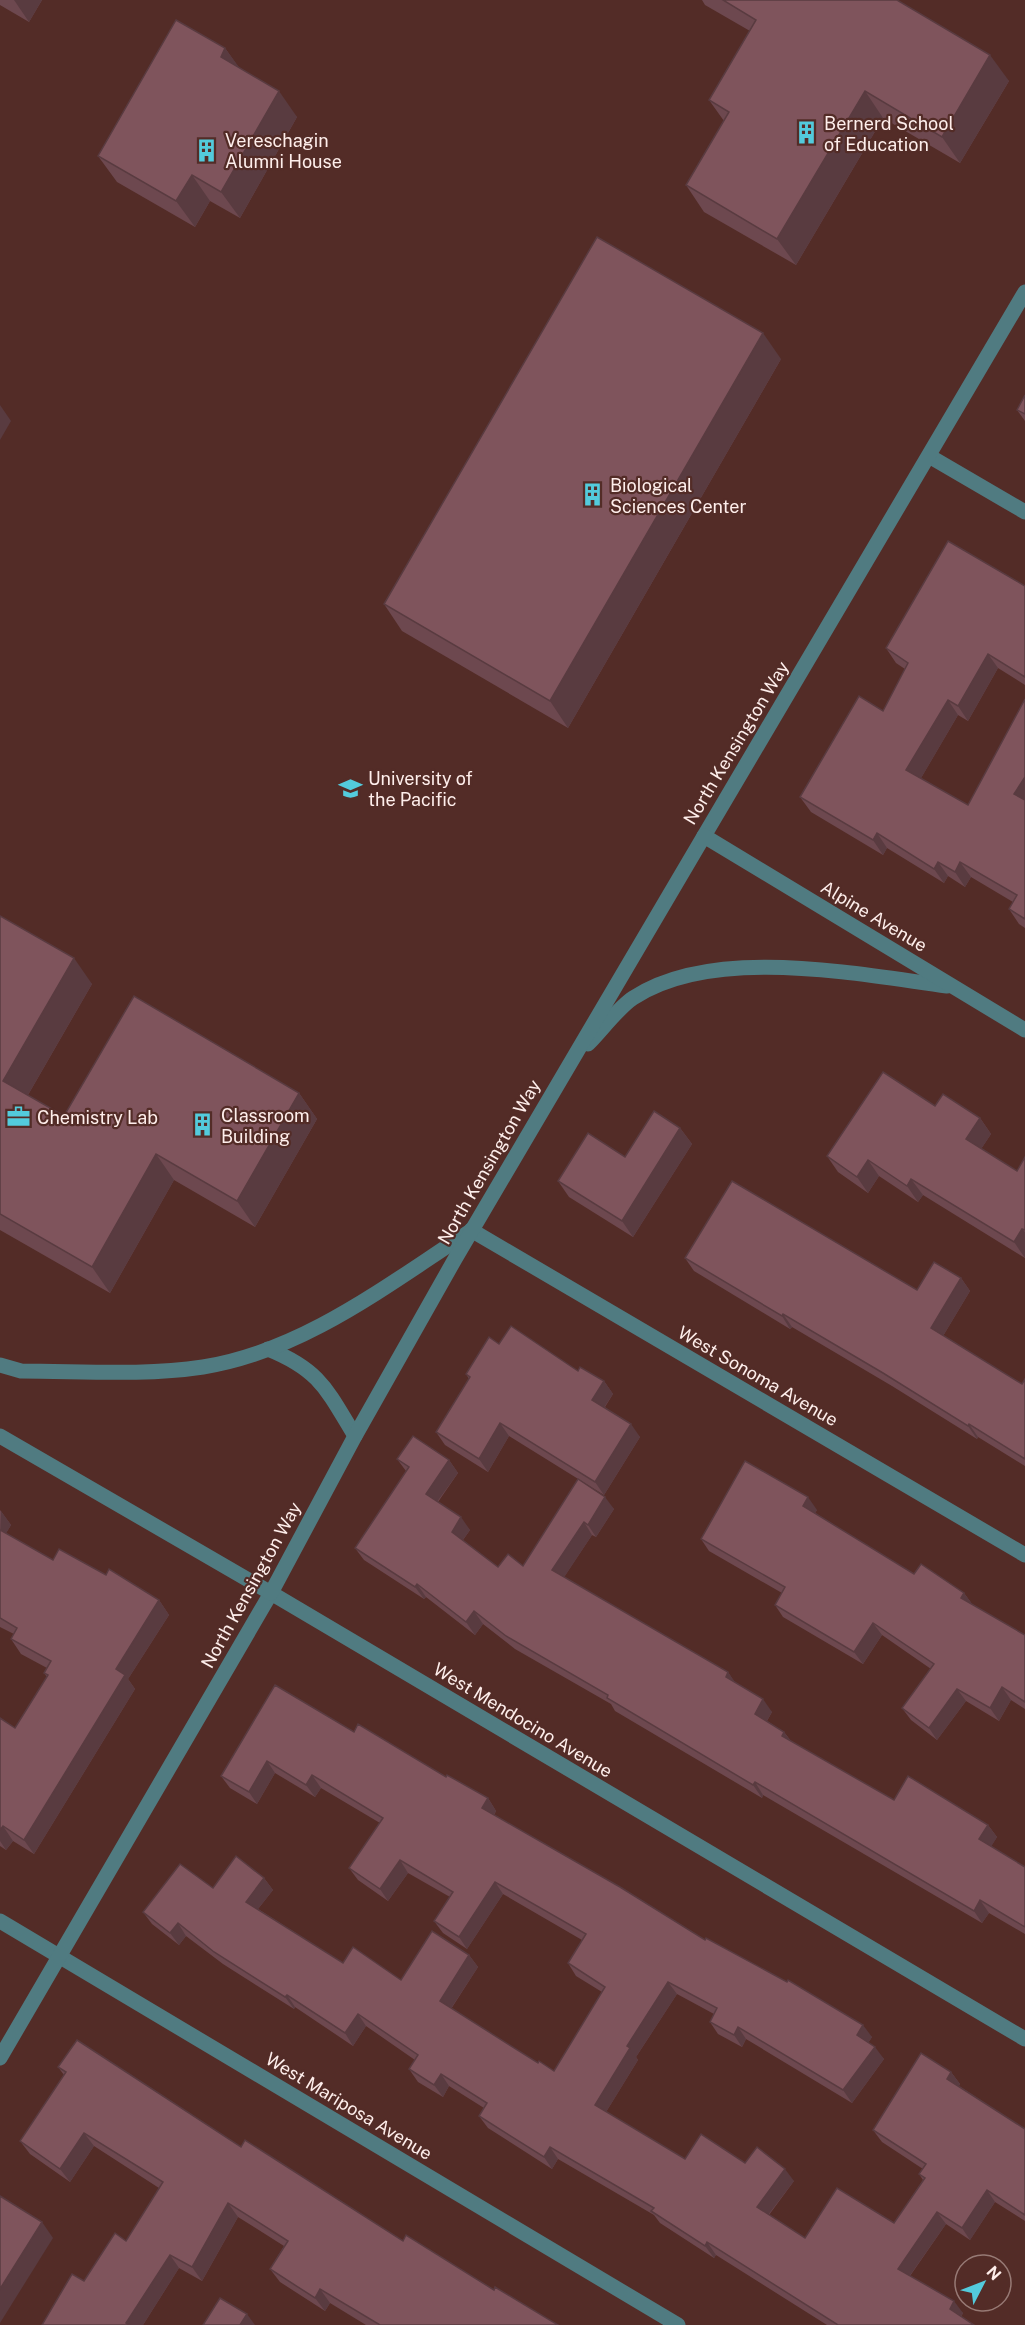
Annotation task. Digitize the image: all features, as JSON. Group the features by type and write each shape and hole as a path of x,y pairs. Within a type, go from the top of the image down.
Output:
{"street":[{"name":"North Kensington Way","path":"0,2058 271,1593 355,1436 471,1230 1025,292"},
{"path":"929,456 1025,512"},
{"name":"Alpine Avenue","path":"704,836 1025,1030"},
{"path":"572,1061 632,999 659,985 696,972 753,968 824,970 953,986"},
{"path":"0,1365 21,1371 160,1372 205,1366 268,1349 351,1309 471,1230"},
{"name":"West Sonoma Avenue","path":"471,1230 1025,1555"},
{"path":"268,1349 290,1358 324,1384 355,1436"},
{"name":"West Mendocino Avenue","path":"0,1436 271,1593 1025,2039"},
{"name":"West Mariposa Avenue","path":"0,1921 678,2325"}],"building":[{"name":"Bernerd School of Education","path":"723,0 897,0 990,55 942,137 865,91 777,239 686,185 729,112 709,100 756,20"},
{"name":"Vereschagin Alumni House","path":"176,20 225,48 221,57 279,91 221,192 192,175 176,201 98,156"},
{"name":"Biological Sciences Center","path":"597,237 763,333 550,701 384,604"},
{"path":"1025,395 1025,414 1017,410"},
{"path":"948,541 1025,586 1025,677 988,654 958,706 948,700 906,770 968,805 1025,699 1025,777 1014,794 1025,800 1025,919 1009,909 1017,895 960,862 955,872 938,862 934,869 877,833 873,840 800,797 859,696 883,711 908,663 886,648"},
{"path":"0,916 74,958 3,1081 64,1116 134,996 299,1093 237,1201 156,1154 92,1267 0,1214"},
{"path":"883,1072 935,1106 943,1094 980,1118 966,1139 1017,1171 1025,1157 1025,1230 1022,1229 1014,1242 911,1179 907,1186 868,1160 857,1177 827,1156"},
{"path":"654,1111 680,1128 622,1221 558,1181 588,1133 625,1157"},
{"path":"732,1181 917,1290 934,1262 961,1278 931,1328 1022,1384 1025,1379 1025,1459 685,1258"},
{"path":"511,1326 578,1371 580,1367 604,1381 592,1400 631,1424 595,1482 500,1423 479,1459 436,1432 470,1377 466,1374 489,1337 499,1344"},
{"path":"413,1436 449,1460 426,1494 461,1517 452,1532 498,1567 508,1554 523,1566 578,1479 605,1497 588,1525 584,1522 552,1570 728,1672 726,1677 763,1699 755,1714 784,1732 782,1736 894,1800 908,1776 988,1825 979,1839 1025,1867 1025,1927 980,1900 974,1911 755,1782 753,1785 607,1698 608,1695 506,1636 474,1611 466,1622 417,1584 415,1587 355,1548 409,1467 397,1459"},
{"path":"745,1461 808,1497 803,1506 914,1574 921,1564 964,1593 961,1598 1025,1635 1025,1702 1002,1687 990,1708 957,1689 929,1728 902,1708 934,1664 873,1623 854,1652 775,1605 785,1587 701,1539"},
{"path":"0,1530 53,1560 59,1549 106,1575 109,1569 159,1600 116,1669 125,1675 24,1840 3,1826 0,1830 0,1718 15,1728 48,1675 44,1673 51,1661 11,1639 17,1628 0,1618"},
{"path":"275,1685 354,1732 358,1724 446,1777 447,1775 488,1798 482,1808 620,1887 705,1940 706,1938 787,1982 788,1980 863,2025 857,2035 875,2047 843,2090 738,2027 734,2035 710,2022 717,2008 668,1982 627,2046 630,2048 595,2105 685,2159 701,2134 745,2163 757,2147 785,2169 757,2207 805,2238 837,2188 894,2223 925,2178 919,2174 926,2164 873,2130 921,2053 951,2072 947,2079 1025,2129 1025,2215 987,2190 962,2228 937,2212 898,2269 953,2300 950,2309 953,2313 974,2325 838,2325 707,2242 705,2246 651,2211 654,2208 550,2147 544,2157 479,2116 487,2103 441,2074 434,2085 409,2069 418,2055 358,2014 345,2033 287,1995 285,1997 214,1952 178,1923 170,1933 143,1912 180,1864 213,1888 236,1856 264,1878 246,1902 343,1963 353,1947 401,1980 432,1931 469,1955 440,2001 554,2071 605,1987 568,1963 586,1934 495,1882 459,1937 434,1921 453,1892 400,1860 380,1889 349,1868 383,1818 312,1775 306,1785 267,1761 249,1792 221,1776"},
{"path":"77,2040 241,2147 245,2140 403,2241 406,2235 494,2290 495,2287 558,2325 380,2325 320,2289 315,2298 270,2269 288,2241 228,2203 192,2267 170,2255 126,2323 130,2325 42,2325 72,2274 84,2281 115,2233 126,2241 163,2182 84,2133 60,2169 20,2141 66,2072 58,2067"},
{"path":"0,2196 42,2222 0,2289"},
{"path":"220,2298 247,2314 240,2325 203,2325"}],"place":[{"name":"Bernerd School of Education","path":"806,133"},
{"name":"Vereschagin Alumni House","path":"207,150"},
{"name":"Biological Sciences Center","path":"592,495"},
{"name":"University of the Pacific","path":"350,788"},
{"name":"Chemistry Lab","path":"19,1117"},
{"name":"Classroom Building","path":"203,1125"}]}
